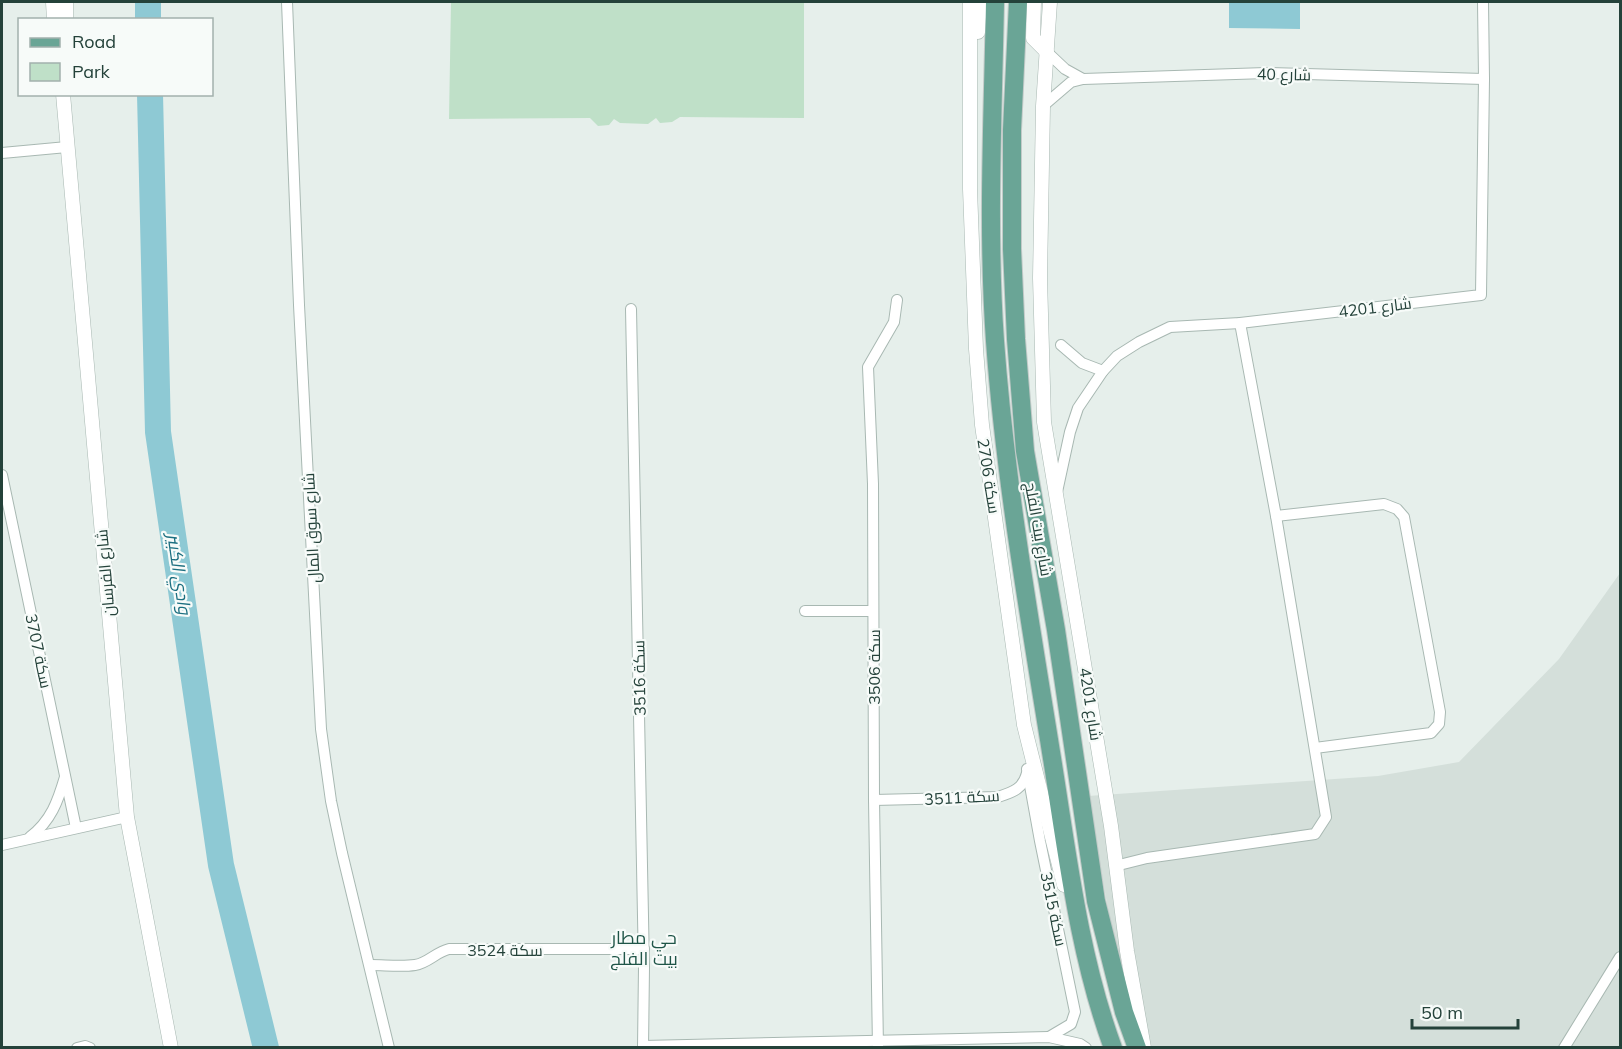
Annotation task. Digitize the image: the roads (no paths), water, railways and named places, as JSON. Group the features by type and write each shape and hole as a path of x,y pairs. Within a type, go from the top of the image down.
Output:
{"main road":[{"name":"شارع بيت الفلج","path":"995,2 992,245 995,340 1005,456 1083,940 1100,1014 1113,1047"},
{"name":"شارع بيت الفلج","path":"1018,2 1012,130 1012,249 1016,339 1026,451 1056,630 1096,901 1124,1012 1137,1047"}],"street":[{"path":"53,2 54,18"},
{"path":"66,2 66,18"},
{"name":"شارع سوق المال","path":"287,2 299,305 321,729 331,801 389,1047"},
{"name":"سكة 2706","path":"970,2 972,54 970,189 976,349 982,425 1024,725 1068,902 1083,940"},
{"path":"972,54 977,40 980,2"},
{"path":"1034,2 1033,38 1065,69 1083,80"},
{"path":"1050,2 1043,106 1040,278 1044,422 1056,496"},
{"path":"1483,2 1484,79"},
{"name":"40 شارع","path":"1043,106 1071,82 1083,80 1266,74 1484,79"},
{"name":"شارع 4201","path":"1144,1047 1127,951 1111,826 1056,496 1070,432 1078,408 1103,371 1118,356 1138,342 1170,327 1240,323 1481,295 1484,79"},
{"name":"شارع الفرسان","path":"63,96 127,817 171,1047"},
{"path":"2,153 67,147"},
{"name":"سكة 3506","path":"878,1044 874,800 873,484 868,367 894,322 897,300"},
{"name":"سكة 3516","path":"631,309 644,949 643,1047"},
{"path":"1115,866 1147,858 1315,834 1326,817 1276,516 1240,323"},
{"path":"1061,345 1082,363 1103,371"},
{"name":"سكة 3707","path":"2,475 7,529 76,828"},
{"path":"1276,516 1383,504 1397,509 1404,517 1438,701 1439,724 1431,733 1315,748"},
{"path":"805,611 873,611"},
{"name":"سكة 3511","path":"874,800 998,797 1016,792 1024,782 1027,769 1024,725"},
{"name":"سكة 3515","path":"1027,769 1075,1012 1071,1024 1049,1037"},
{"path":"27,840 47,822 58,801 66,777"},
{"path":"2,845 127,817"},
{"name":"سكة 3524","path":"371,965 415,965 449,949 644,949"},
{"path":"1564,1047 1620,957"},
{"path":"643,1047 878,1044 1049,1037 1086,1047"},
{"path":"78,1047 90,1047"}],"water":[{"path":"1229,2 1300,3 1300,29 1229,28"}],"waterway":[{"name":"وادي الكبير","path":"148,2 148,18"},
{"name":"وادي الكبير","path":"150,96 158,432 221,865 266,1048"}],"district":[{"name":"حي مطار بيت الفلج","path":"644,948"}]}
